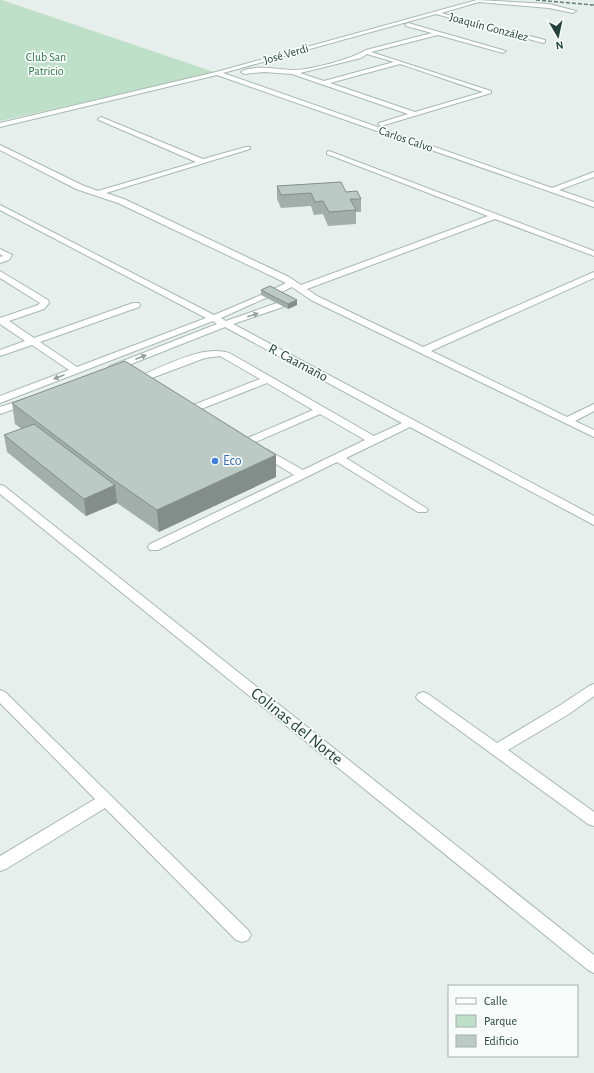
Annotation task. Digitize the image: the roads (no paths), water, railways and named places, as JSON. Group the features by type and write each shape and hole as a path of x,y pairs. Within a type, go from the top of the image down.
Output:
{"street":[{"name":"José Verdi","path":"0,125 220,74 484,0 549,6 573,11"},
{"name":"Joaquín González","path":"435,13 543,41"},
{"path":"408,25 503,52"},
{"path":"220,74 255,71 293,72 359,57 366,52 439,33"},
{"path":"366,52 489,92 381,124"},
{"path":"323,83 400,62"},
{"path":"232,78 278,72"},
{"path":"293,72 415,114"},
{"name":"Carlos Calvo","path":"220,74 556,189 594,205"},
{"path":"100,119 204,162"},
{"path":"0,147 79,187 121,200 423,351 594,434"},
{"path":"99,193 248,148"},
{"path":"329,153 594,254"},
{"path":"556,189 593,176"},
{"path":"556,189 594,199"},
{"name":"R. Caamaño","path":"0,207 214,318 594,521"},
{"path":"0,400 214,318 268,295 300,289 495,216"},
{"path":"0,251 8,255 6,258 0,260"},
{"path":"0,274 44,300 45,303 42,307 1,320"},
{"path":"423,351 594,275"},
{"path":"295,299 300,289"},
{"path":"0,352 136,305"},
{"path":"102,372 225,324 280,305"},
{"path":"1,320 76,371"},
{"path":"158,389 145,381 144,378 203,355 212,353 228,356 374,440"},
{"path":"206,417 189,407 268,379"},
{"path":"0,411 36,397"},
{"path":"567,421 594,407"},
{"path":"302,475 243,440 321,410"},
{"path":"154,547 410,423"},
{"path":"338,458 422,510"},
{"name":"Colinas del Norte","path":"0,488 594,965"},
{"path":"497,750 564,710 594,689"},
{"path":"0,695 242,935"},
{"path":"423,697 594,820"},
{"path":"0,864 106,800"}],"railway":[{"path":"536,0 594,5"}],"place":[{"name":"Eco","path":"215,461"}],"park label":[{"name":"Club San Patricio","path":"46,64"}]}
